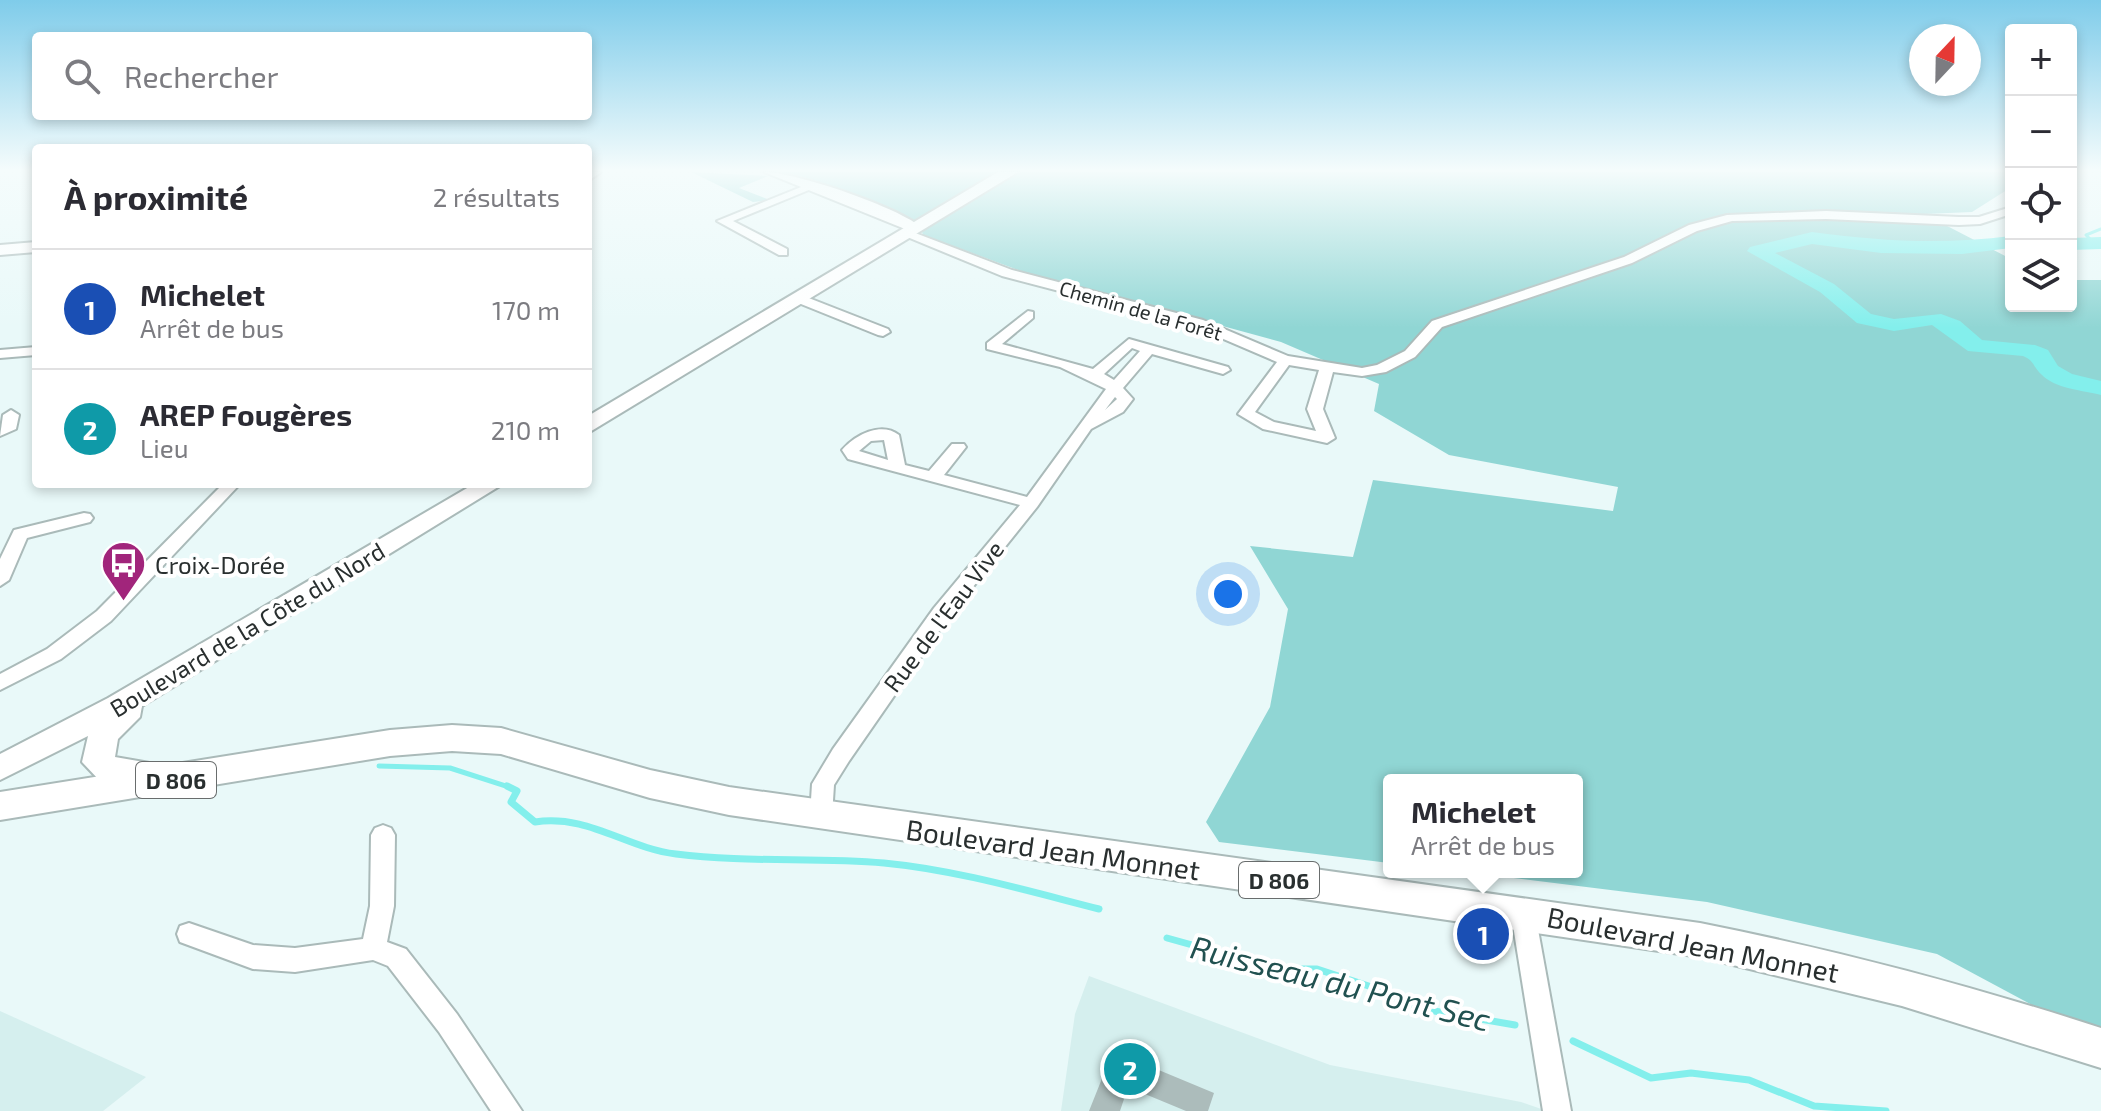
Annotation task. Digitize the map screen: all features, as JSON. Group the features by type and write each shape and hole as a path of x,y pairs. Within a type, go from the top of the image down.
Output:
{"main road":[{"path":"592,424 923,224"},
{"name":"Boulevard de la Côte du Nord","path":"0,768 119,706 484,488"},
{"path":"186,666 131,708 104,734 98,762 111,772 145,776 352,748"},
{"name":"Boulevard Jean Monnet","path":"0,806 171,781 352,748 437,739 501,741 650,784 821,816 1523,913 1808,962 2020,1021 2101,1048"}],"street":[{"path":"729,224 783,252"},
{"path":"896,224 911,231"},
{"name":"Chemin de la Forêt","path":"911,231 1007,273 1198,323 1285,360 1362,372 1381,369 1410,354 1437,324 1628,260 1707,224"},
{"path":"0,250 32,247"},
{"path":"801,299 883,332"},
{"path":"1028,315 992,346 1095,375 1117,385"},
{"path":"18,353 32,341"},
{"path":"1095,375 1129,343 1223,370"},
{"name":"Rue de l'Eau Vive","path":"821,816 823,784 841,755 941,613 1031,503 1087,425 1118,409 1125,399 1117,385 1149,349"},
{"path":"0,354 32,351"},
{"path":"1285,360 1246,414 1269,426 1327,438 1315,409 1327,368"},
{"path":"0,431 8,429 11,415"},
{"path":"933,477 958,447"},
{"path":"898,468 1031,503"},
{"path":"1,681 54,654 104,616 228,488"},
{"path":"0,580 20,534 84,518"},
{"path":"373,949 382,906 383,835"},
{"path":"1523,913 1557,1111"},
{"path":"189,934 253,957 295,960 373,949 397,957 507,1104 508,1111"}],"shaded area":[{"path":"920,224 1943,224 2005,256 2005,312 2077,312 2077,280 2101,280 2101,1042 1937,954 1707,902 1513,878 1583,878 1583,774 1383,774 1383,862 1219,842 1206,822 1270,707 1288,609 1250,546 1353,557 1373,480 1613,511 1618,487 1449,455 1374,411 1379,384 1281,342 1021,271 923,235"},
{"path":"1089,976 1330,1065 1521,1102 1547,1111 1061,1111 1075,1014"},
{"path":"0,1011 146,1077 103,1111 0,1111"}],"building":[{"path":"1113,1051 1214,1093 1208,1111 1186,1111 1128,1087 1120,1111 1089,1111"}],"waterway":[{"path":"2094,243 2086,235 2101,229"},
{"path":"2005,243 1962,248 1881,247 1812,238 1757,251 1827,288 1864,319 1894,325 1934,318 1952,326 1976,346 2027,350 2040,355 2049,370 2064,379 2101,388"},
{"path":"2077,244 2101,243"},
{"name":"Ruisseau du Pont Sec","path":"379,766 450,768 509,787"},
{"name":"Ruisseau du Pont Sec","path":"509,787 517,791 511,802 535,822 554,821 590,827 658,851 728,858 858,861 911,866 992,882 1099,909"},
{"name":"Ruisseau du Pont Sec","path":"1167,938 1279,969 1317,969 1399,996 1417,1008 1515,1025"},
{"name":"Ruisseau du Pont Sec","path":"1573,1041 1651,1078 1691,1073 1749,1080 1814,1106 1886,1111"}],"place":[{"name":"Croix-Dorée","path":"124,603"},
{"name":"Michelet","path":"1483,934"},
{"name":"AREP Fougères","path":"1130,1069"}]}
